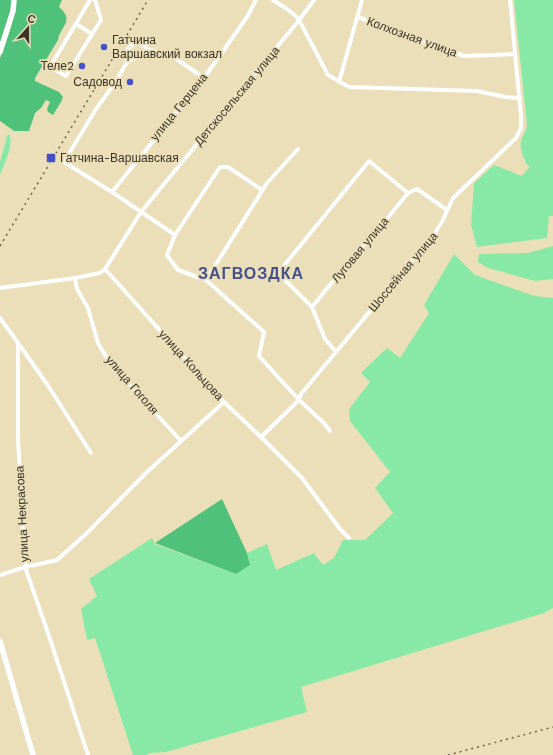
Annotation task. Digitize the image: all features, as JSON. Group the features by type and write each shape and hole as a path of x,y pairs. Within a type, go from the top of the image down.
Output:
{"main road":[{"path":"0,52 13,11 14,0"},
{"path":"0,640 33,755"}],"street":[{"path":"90,0 50,67 66,76 101,20 95,0"},
{"name":"улица Герцена","path":"112,192 204,78 247,17 256,0"},
{"path":"272,0 287,9 299,21 328,75 350,87 477,91 506,97 520,98"},
{"name":"Детскосельская улица","path":"105,269 141,212 299,21 314,0"},
{"path":"339,82 362,0"},
{"name":"Шоссейная улица","path":"261,437 299,400 301,394 435,233 444,220 453,198 516,138 521,128 520,98 509,0"},
{"name":"Колхозная улица","path":"358,17 464,56 515,54"},
{"path":"76,24 92,34"},
{"path":"127,62 126,55 130,46 137,43 151,50 175,58 204,78"},
{"path":"144,46 145,53"},
{"path":"151,50 127,62 64,162 112,192 175,235"},
{"path":"206,280 262,190 298,149"},
{"path":"336,352 325,340 312,307 278,273 369,161 408,193 417,189 447,210"},
{"path":"262,190 228,167 220,167 175,235 167,255 178,270 206,280 264,332 259,356 299,400 324,423 330,431"},
{"name":"Луговая улица","path":"312,307 408,193"},
{"path":"0,288 75,278 100,273 105,269"},
{"name":"улица Кольцова","path":"105,269 224,402 302,478 340,529 350,538"},
{"name":"улица Гоголя","path":"75,278 76,289 88,308 98,343 105,355 116,370 181,441"},
{"path":"0,318 47,384 90,453"},
{"name":"улица Некрасова","path":"18,343 18,438 25,567 88,755"},
{"path":"0,575 25,567 57,560 87,534 146,473 224,402"}],"green space":[{"path":"0,0 11,0 11,9 0,43"},
{"path":"16,0 62,0 59,7 64,12 67,20 58,40 35,78 35,81 59,92 63,97 53,115 48,112 47,109 50,102 46,100 41,108 35,113 29,131 14,131 0,121 0,58 10,30"},
{"path":"514,0 553,0 553,216 549,216 547,238 477,247 471,225 474,183 494,165 522,176 530,166 527,165 521,147 527,125"},
{"path":"9,134 11,143 10,149 0,175 0,162 7,136"},
{"path":"553,246 553,279 535,281 488,268 478,262 479,254 528,253"},
{"path":"454,254 475,275 534,296 553,298 553,608 544,613 301,687 307,712 166,752 149,753 147,755 133,755 95,638 87,640 81,609 97,596 89,579 152,538 155,544 236,574 250,565 247,553 267,544 276,570 314,553 323,565 334,558 343,540 365,540 393,513 375,488 390,472 350,421 349,409 370,382 361,373 387,348 400,358 429,313 424,305"},
{"path":"222,499 247,553 250,565 236,574 155,543"}],"railway":[{"path":"0,246 148,0"},
{"path":"448,755 553,727"}],"place":[{"name":"Гатчина Варшавский вокзал","path":"104,47"},
{"name":"Теле2","path":"82,66"},
{"name":"Садовод","path":"130,82"},
{"name":"Гатчина-Варшавская","path":"51,158"}],"district":[{"name":"ЗАГВОЗДКА","path":"251,273"}]}
